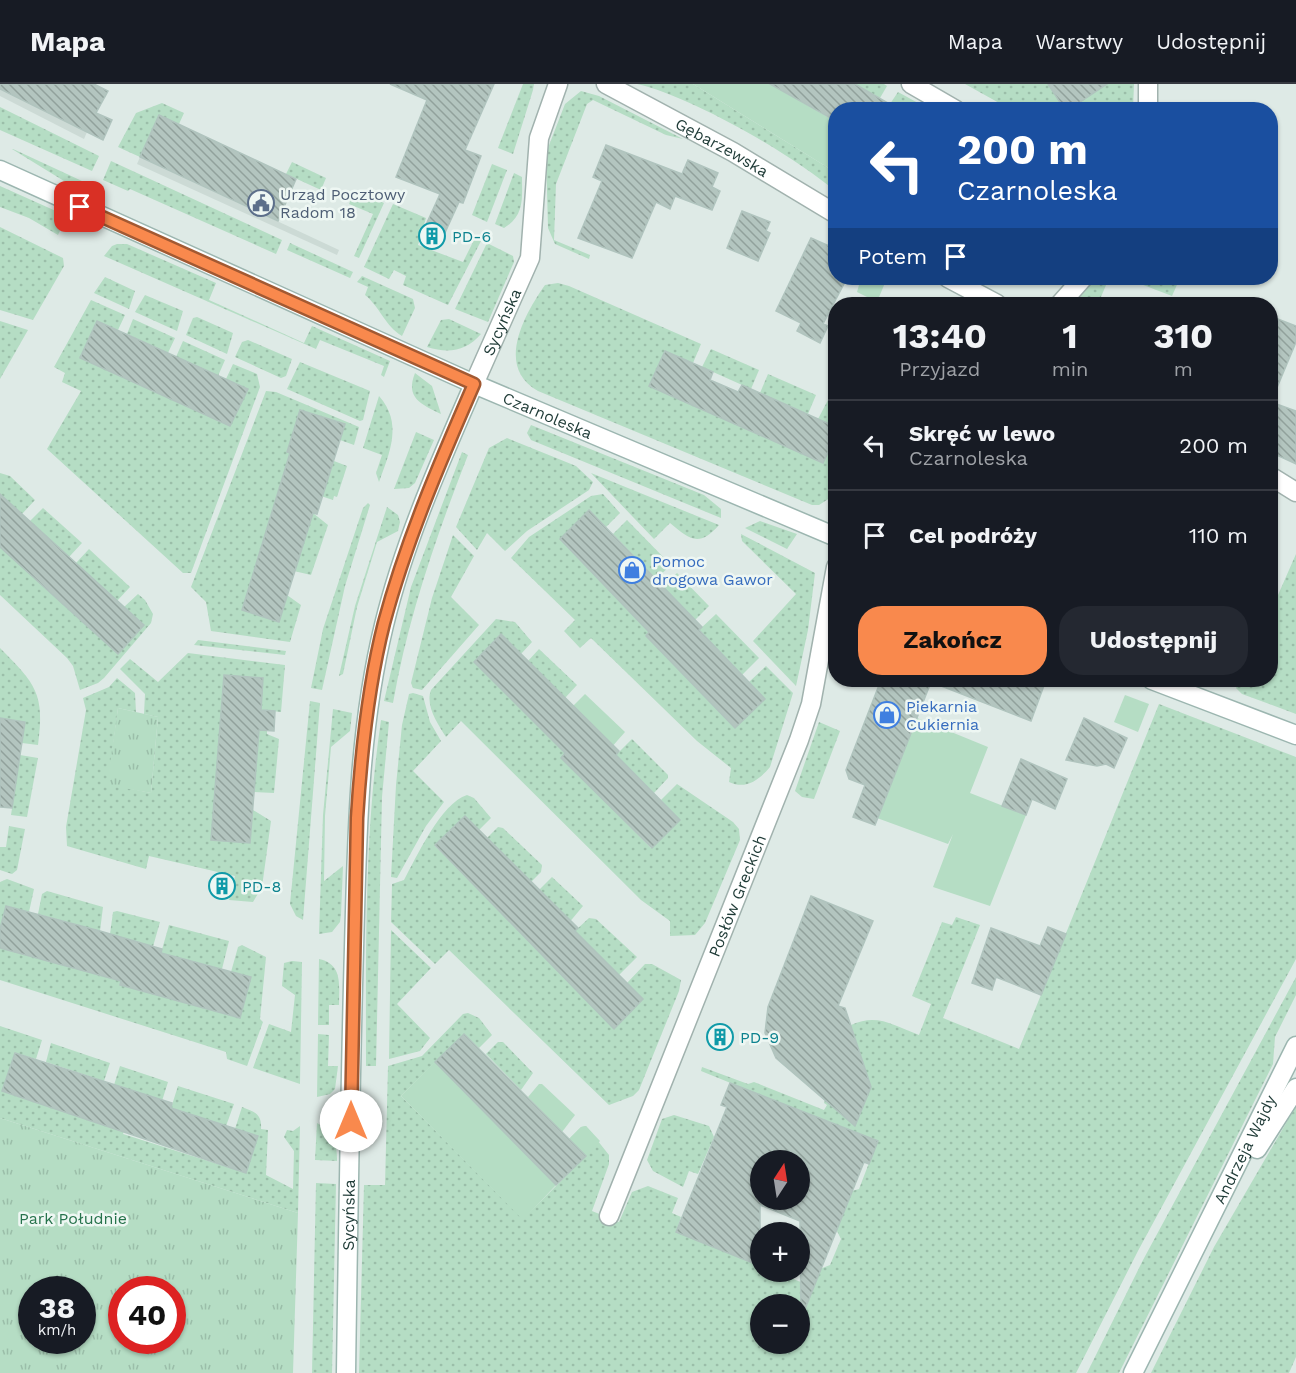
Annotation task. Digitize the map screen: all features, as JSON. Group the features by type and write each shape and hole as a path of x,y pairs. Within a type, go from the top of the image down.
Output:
{"street":[{"name":"Sycyńska","path":"346,1373 351,1034 360,769 378,650 396,582 421,512 474,384 531,258 539,138 558,84"},
{"name":"Gębarzewska","path":"606,84 733,152 828,209"},
{"path":"910,84 942,102"},
{"path":"1148,84 1148,102"},
{"name":"Czarnoleska","path":"0,170 474,384 828,534"},
{"path":"961,285 984,297"},
{"path":"1066,297 1077,285"},
{"path":"1278,481 1296,492"},
{"name":"Posłów Greckich","path":"609,1215 799,740 811,704 828,611"},
{"path":"1170,687 1296,735"},
{"name":"Andrzeja Wajdy","path":"1134,1373 1296,1046"},
{"name":"Andrzeja Wajdy","path":"1210,1221 1296,1088"}],"shaded area":[{"path":"0,89 87,132 84,139 0,96"},
{"path":"140,157 339,250 337,255 137,164"}],"green space":[{"path":"523,84 534,84 513,154 498,148"},
{"path":"637,84 693,84 828,168 828,186 794,161 740,128 659,91"},
{"path":"693,84 770,84 828,117 828,168"},
{"path":"855,84 884,84 887,86 880,98"},
{"path":"965,84 1048,84 1060,102 997,102"},
{"path":"1099,84 1134,84 1133,102 1078,102"},
{"path":"581,91 599,96 683,139 666,135 593,100 587,104 556,184 554,240 590,255 589,259 555,244 548,228 546,153 565,104"},
{"path":"898,92 916,102 891,102"},
{"path":"162,103 184,113 179,124 159,116 140,157 118,147 136,113"},
{"path":"0,107 99,156 92,171 0,130"},
{"path":"13,149 82,181 77,189"},
{"path":"111,161 282,240 276,254 130,189 128,191 103,180"},
{"path":"292,162 326,178 321,190 286,174"},
{"path":"492,164 507,170 487,222 472,215"},
{"path":"514,173 522,177 521,206 516,218 504,228 495,224"},
{"path":"0,186 67,216 58,235 29,218 0,207"},
{"path":"355,190 384,203 359,258 354,256 373,214 349,204"},
{"path":"393,204 426,218 418,245 463,262 475,238 481,241 448,305 403,285 406,276 394,270 389,279 364,267"},
{"path":"0,227 63,258 64,266 33,320 0,310"},
{"path":"290,243 353,272 350,278 287,250"},
{"path":"487,243 513,256 514,262 488,322 455,309"},
{"path":"127,244 216,283 209,300 304,343 312,326 390,361 384,377 381,375 384,366 320,340 316,349 104,256 112,246"},
{"path":"362,276 413,299 415,308 402,336 391,327 365,295 368,287 357,282"},
{"path":"105,277 135,291 129,309 94,293"},
{"path":"558,283 569,286 701,344 693,363 665,351 649,386 823,463 828,451 828,499 819,505 812,505 538,391 525,381 518,369 516,355 522,325 545,285"},
{"path":"859,285 884,285 879,297 867,297 857,292"},
{"path":"1089,285 1106,285 1101,297 1080,297"},
{"path":"1143,285 1177,285 1172,296"},
{"path":"145,295 183,311 177,331 135,312"},
{"path":"91,300 125,315 118,330 97,321 80,358 230,426 248,389 226,379 233,364 257,374 260,387 191,573 183,573 47,449 81,391 62,382 65,373 54,367"},
{"path":"197,317 233,333 227,354 186,335 193,318"},
{"path":"133,319 175,338 168,353 127,334"},
{"path":"449,319 481,334 469,344 457,349 443,350 427,347 441,320"},
{"path":"0,321 28,330 0,379"},
{"path":"248,340 292,359 286,376 281,378 235,357 242,342"},
{"path":"183,341 225,360 218,376 176,357"},
{"path":"711,349 759,370 751,389 702,367"},
{"path":"300,362 370,391 363,420 360,421 287,389"},
{"path":"415,373 432,386 441,414 417,399 412,389"},
{"path":"768,374 816,395 808,414 760,393"},
{"path":"266,391 276,392 359,427 354,445 340,440 345,424 300,410 287,452 290,453 242,610 279,622 287,595 301,605 290,642 211,631 206,602 191,587"},
{"path":"379,396 391,417 392,438 379,482 376,473 382,455 363,448"},
{"path":"828,400 828,424 818,419"},
{"path":"531,425 704,495 721,509 721,518 531,440 527,433"},
{"path":"416,432 434,440 415,483 409,488 394,489"},
{"path":"507,438 576,466 593,482 589,490 527,531 505,551 487,533 477,550 456,527 489,448"},
{"path":"462,452 468,455 424,577 399,671 393,703 384,701 411,587"},
{"path":"334,461 347,466 337,497 334,496 333,500 318,495 327,465 332,466"},
{"path":"0,473 10,476 35,500 22,514 3,497 0,500"},
{"path":"591,473 719,525 706,537 694,539 670,523 654,539"},
{"path":"603,494 620,513 606,527 589,511 560,539 649,632 646,636 735,728 765,699 749,682 766,666 793,693 770,767 752,782 741,785 729,782 731,768 697,741 591,638 580,648 564,631 575,620 511,558 529,537 591,496"},
{"path":"368,503 370,505 345,586 322,690 311,688 323,629 363,508"},
{"path":"387,507 398,515 400,522 398,531 377,542 357,607 343,674 339,676 355,606"},
{"path":"43,508 82,543 69,557 30,521"},
{"path":"313,513 328,525 311,575 294,571"},
{"path":"627,520 671,565 656,579 613,534"},
{"path":"760,521 797,534 787,549 745,528"},
{"path":"741,534 815,573 808,630 796,686 753,641 796,594 742,541"},
{"path":"453,535 474,556 451,597 479,625 422,690 413,688 411,683 432,598"},
{"path":"0,547 118,654 144,625 124,607 138,594 145,600 153,614 151,623 104,678 80,690 73,666 67,658 0,595"},
{"path":"89,549 130,587 117,601 76,563"},
{"path":"1296,554 1296,714 1242,694 1236,688 1278,687 1278,595"},
{"path":"677,573 709,606 692,623 663,587"},
{"path":"716,614 759,658 742,675 699,630"},
{"path":"496,619 515,622 532,642 521,654 501,634 474,662 565,753 562,758 651,848 680,820 661,800 677,784 733,822 739,829 740,840 705,923 695,935 670,936 670,921 641,900 461,721 446,737 431,708 431,690"},
{"path":"198,640 286,651 285,655 194,645"},
{"path":"0,648 30,681 39,701 38,745 22,743 25,722 0,718"},
{"path":"539,649 577,685 565,698 528,661"},
{"path":"188,653 285,665 281,712 261,710 224,676 211,839 250,843 253,810 271,821 262,887 253,902 229,900 235,876 149,856 146,869 67,846 66,827 86,710 83,698 109,687 117,678 135,693 136,712 118,708 108,784 151,793 158,717 144,714 145,694 120,669 130,659 158,682"},
{"path":"409,694 423,696 430,722 441,741 413,771 444,802 426,826 397,878 391,877 396,785 402,725"},
{"path":"585,694 625,732 610,749 573,706"},
{"path":"1125,695 1149,704 1138,732 1114,722"},
{"path":"310,701 320,703 303,920 296,916 290,904"},
{"path":"1159,704 1296,757 1296,959 1139,1249 1076,1373 359,1373 364,1185 385,1185 388,1066 422,1056 463,1014 468,1013 479,1018 492,1035 479,1048 464,1034 401,1096 523,1219 586,1156 569,1139 581,1127 586,1126 609,1155 609,1164 592,1211 619,1222 632,1192 648,1186 678,1198 672,1213 681,1217 676,1232 750,1262 750,1282 801,1282 813,1287 820,1269 830,1265 841,1239 836,1229 852,1191 859,1189 877,1142 701,1071 702,1067 748,1084 754,1082 824,1110 827,1105 824,1103 827,1094 862,1107 871,1087 851,1025 877,1020 919,1035 931,1004 912,996 942,922 952,925 956,917 980,925 943,1018 1019,1049"},
{"path":"118,708 158,717 151,793 107,785"},
{"path":"333,709 352,713 350,731 331,747 325,816 324,881 343,866 341,915 340,922 332,932 319,934 323,815"},
{"path":"917,718 988,747 970,793 1026,815 990,906 933,887 953,834 948,844 877,818"},
{"path":"381,720 389,722 382,797 376,1066 366,1066 369,849 375,763"},
{"path":"819,722 840,731 814,799 802,797 795,791"},
{"path":"259,730 267,730 267,734 279,739 274,793 254,792"},
{"path":"632,739 668,775 668,778 654,793 616,755"},
{"path":"20,755 38,758 27,817 11,815"},
{"path":"467,795 474,798 491,818 479,830 465,816 435,846 614,1028 643,999 627,983 645,964 652,964 681,980 679,991 639,1090 633,1096 609,1105 449,950 435,964 391,922 392,884 404,880 430,832 457,800"},
{"path":"9,826 25,829 17,870 12,874 0,870 0,847 6,847"},
{"path":"498,827 503,828 542,865 541,872 531,882 487,838"},
{"path":"552,877 583,906 568,924 539,890"},
{"path":"7,879 34,889 29,912 6,906 0,929 0,882"},
{"path":"47,891 103,907 100,931 38,914 42,894"},
{"path":"117,911 160,922 152,950 110,934 113,912"},
{"path":"589,918 596,919 637,957 619,975 575,931"},
{"path":"169,925 229,941 222,969 161,953"},
{"path":"391,930 431,968 397,1004 430,1038 420,1051 389,1059"},
{"path":"242,945 266,957 260,1019 263,1022 247,1066 227,1059 226,1052 0,980 0,948 121,981 120,985 240,1018 251,977 231,972 238,947"},
{"path":"319,959 332,965 338,976 339,1005 329,1005 329,1025 318,1025"},
{"path":"302,962 300,1084 253,1068 269,1024 291,1032 295,995 282,986 284,963"},
{"path":"1296,977 1296,995 1275,1037 1273,1064 1119,1373 1087,1373 1143,1260"},
{"path":"0,1026 42,1040 36,1059 15,1053 3,1091 124,1131 123,1134 246,1173 258,1136 235,1129 242,1107 257,1114 261,1129 268,1130 266,1175 293,1189 294,1151 284,1137 287,1130 293,1131 300,1126 298,1213 0,1118"},
{"path":"318,1034 329,1035 328,1066 338,1066 335,1089 330,1094 317,1097"},
{"path":"498,1042 503,1042 533,1073 521,1090 486,1054"},
{"path":"51,1043 110,1063 104,1081 46,1062"},
{"path":"435,1062 556,1185 523,1220 401,1096"},
{"path":"120,1066 168,1082 161,1104 114,1085"},
{"path":"539,1084 542,1084 575,1115 562,1132 528,1097"},
{"path":"178,1086 234,1104 226,1126 171,1108"},
{"path":"1296,1106 1296,1357 1289,1373 1151,1373 1214,1247"},
{"path":"674,1115 709,1126 714,1137 698,1174 689,1171 683,1187 653,1171 647,1160 662,1119"},
{"name":"Park Południe","path":"0,1118 298,1213 293,1373 0,1373"},
{"path":"317,1123 327,1130 333,1139 337,1161 315,1160"},
{"path":"586,1126 600,1141 586,1156 569,1139 581,1127"},
{"path":"316,1183 336,1184 332,1373 312,1373"}],"building":[{"path":"0,84 94,84 108,91 96,113 112,120 103,140 0,89"},
{"path":"390,84 494,84 465,150 481,156 463,203 459,202 438,248 419,240 440,194 396,177 427,100"},
{"path":"770,84 855,84 886,102 828,102 828,117"},
{"path":"1048,84 1107,84 1080,102 1060,102"},
{"path":"159,115 296,179 278,221 140,157"},
{"path":"606,145 682,174 688,160 718,173 712,187 720,191 712,210 675,196 670,209 656,202 632,258 578,238 602,181 593,177"},
{"path":"742,211 770,222 766,231 770,233 758,261 727,248"},
{"path":"811,238 828,245 828,285 843,285 837,297 828,297 828,314 823,324 828,326 820,343 797,331 801,323 776,311"},
{"path":"1278,319 1296,326 1296,342 1278,385"},
{"path":"97,321 248,389 230,426 80,358"},
{"path":"665,351 713,372 710,380 738,392 742,385 828,423 828,452 823,463 649,386"},
{"path":"1278,405 1296,411 1296,464 1278,456"},
{"path":"300,410 345,424 317,514 313,513 279,622 242,610 290,453 287,452"},
{"path":"0,494 144,625 118,654 0,547"},
{"path":"589,510 702,627 699,630 765,699 735,728 646,636 649,632 560,539"},
{"path":"501,634 619,751 616,755 680,820 652,848 561,758 565,753 474,662"},
{"path":"224,675 263,678 261,710 275,711 274,731 259,730 250,843 211,840"},
{"path":"878,687 929,687 875,825 853,817 865,785 849,779 846,770"},
{"path":"944,687 1043,687 1031,721"},
{"path":"0,718 25,722 12,808 0,807"},
{"path":"1084,718 1127,738 1114,768 1106,764 1097,766 1066,760"},
{"path":"1021,759 1067,779 1055,809 1032,799 1026,815 1002,806"},
{"path":"465,816 578,928 575,931 643,999 614,1029 435,845"},
{"path":"811,896 873,921 838,1006 845,1008 871,1087 855,1126 776,1058 765,1033 768,1007"},
{"path":"6,906 100,931 162,949 161,953 251,977 240,1018 120,985 121,981 0,948 0,929"},
{"path":"1048,927 1066,934 1041,995 996,977 992,990 972,983 991,928 1040,946"},
{"path":"464,1034 586,1156 556,1185 435,1062"},
{"path":"15,1053 172,1103 171,1108 258,1136 246,1173 2,1091"},
{"path":"730,1083 878,1141 869,1164 864,1162 810,1297 810,1294 801,1294 801,1282 810,1282 810,1222 800,1222 772,1210 810,1210 810,1150 750,1150 750,1210 760,1210 760,1222 750,1222 750,1262 676,1232 727,1107 721,1105"}],"place":[{"name":"Urząd Pocztowy Radom 18","path":"261,203"},
{"name":"PD-6","path":"432,236"},
{"name":"Pomoc drogowa Gawor","path":"632,570"},
{"name":"Piekarnia Cukiernia","path":"887,715"},
{"name":"PD-8","path":"222,886"},
{"name":"PD-9","path":"720,1037"}],"route":[{"path":"80,207 474,384 409,543 378,650 360,769 357,818 351,1121"}]}
